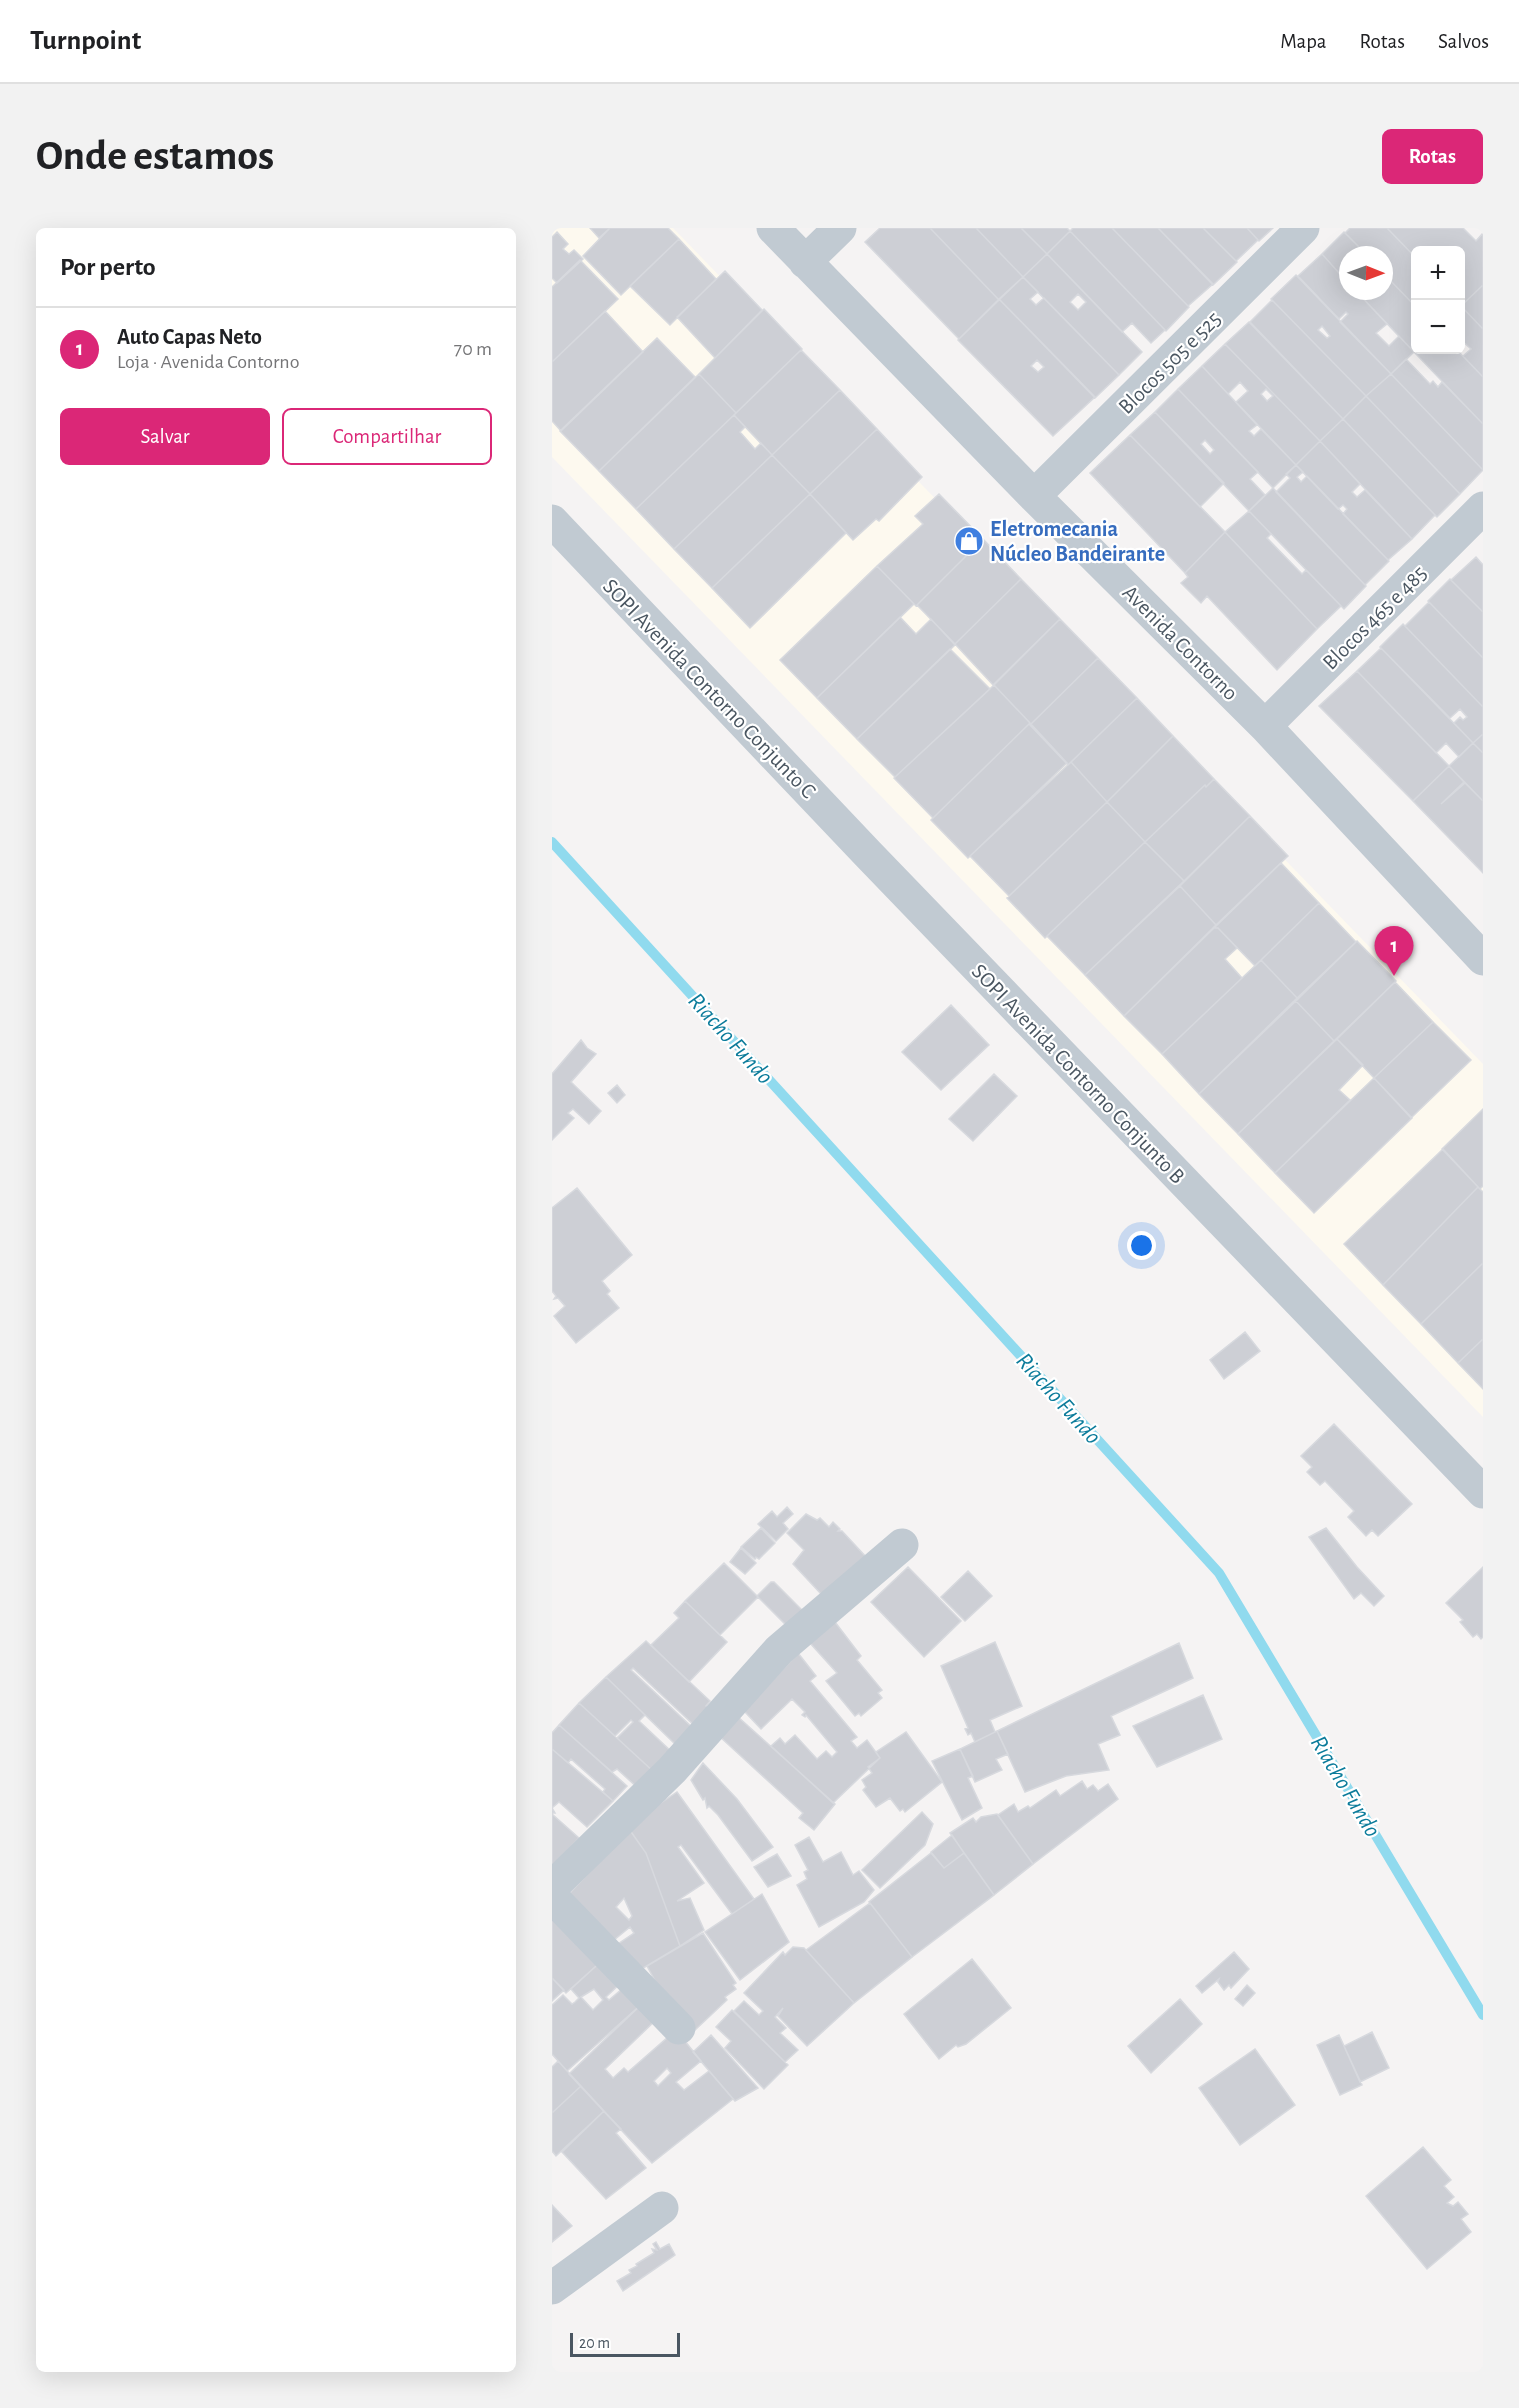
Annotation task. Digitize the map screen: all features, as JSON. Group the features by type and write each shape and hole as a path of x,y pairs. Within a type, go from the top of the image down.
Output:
{"street":[{"name":"Avenida Contorno","path":"773,228 1034,496 1265,726 1483,959"},
{"path":"805,262 840,228"},
{"name":"Blocos 505 e 525","path":"1034,496 1303,228"},
{"name":"Blocos 465 e 485","path":"1265,726 1483,508"},
{"name":"SOPI Avenida Contorno Conjunto C","path":"552,521 868,854"},
{"name":"SOPI Avenida Contorno Conjunto B","path":"868,854 1483,1492"},
{"path":"552,1887 672,1770 779,1650 902,1545"},
{"path":"552,1897 679,2028"},
{"path":"552,2288 662,2208"}],"shaded area":[{"path":"552,228 673,228 1483,1064 1483,1417 552,457"}],"building":[{"path":"590,228 610,228 599,238"},
{"path":"610,228 668,228 679,239 621,295 583,256"},
{"path":"880,228 930,228 999,300 959,339 865,242"},
{"path":"930,228 976,228 1023,277 999,300"},
{"path":"976,228 1021,228 1047,254 1023,277"},
{"path":"1021,228 1067,228 1070,231 1047,254"},
{"path":"1073,228 1112,228 1189,307 1166,331 1070,231"},
{"path":"1112,228 1158,228 1213,284 1188,306"},
{"path":"1158,228 1203,228 1237,262 1213,285"},
{"path":"1203,228 1247,228 1258,240 1236,261"},
{"path":"1247,228 1273,228 1259,241"},
{"path":"1350,228 1387,228 1411,253 1411,302 1393,283 1393,246 1358,246 1345,233"},
{"path":"1387,228 1463,228 1476,241 1483,233 1483,285 1465,302 1465,246 1411,246 1411,253"},
{"path":"1070,231 1165,330 1151,343 1132,323 1122,332 1047,254"},
{"path":"557,232 568,244 563,249 569,254 574,250 583,259 557,283 552,278 552,237"},
{"path":"1344,232 1358,246 1339,246 1339,273 1322,254"},
{"path":"679,239 716,279 670,325 630,286"},
{"path":"1047,254 1142,352 1119,375 1023,277","holes":["1078,294 1086,302 1078,310 1070,302"]},
{"path":"1322,254 1339,273 1339,300 1364,300 1387,324 1376,333 1389,346 1399,336 1411,349 1412,354 1391,374 1340,322 1348,314 1346,312 1339,319 1298,276"},
{"path":"580,260 618,299 552,362 552,287"},
{"path":"725,271 762,310 715,358 677,317"},
{"path":"1296,275 1391,374 1366,396 1271,299","holes":["1322,326 1330,336 1327,338 1318,330"]},
{"path":"1023,277 1038,292 1030,299 1036,305 1044,298 1119,375 1095,398 999,299"},
{"path":"1393,283 1411,302 1411,349 1365,300 1393,300"},
{"path":"1483,285 1483,329 1465,310 1465,302"},
{"path":"999,299 1095,397 1053,436 958,340","holes":["1037,360 1044,367 1038,372 1031,366"]},
{"path":"1272,300 1366,396 1343,419 1250,322"},
{"path":"764,309 802,349 736,413 699,374"},
{"path":"1465,310 1483,329 1483,377 1463,356 1471,349 1465,344"},
{"path":"605,311 643,352 561,431 552,421 552,362"},
{"path":"1249,322 1343,419 1320,441 1225,344"},
{"path":"657,338 695,377 599,471 560,431"},
{"path":"1225,344 1320,441 1296,465 1236,402 1248,391 1240,382 1228,394 1202,366","holes":["1266,389 1273,396 1267,401 1261,394"]},
{"path":"801,350 840,390 772,455 734,415"},
{"path":"1416,354 1461,354 1483,377 1483,424"},
{"path":"1406,359 1430,384 1433,381 1438,387 1442,382 1483,424 1483,470 1391,374"},
{"path":"1202,366 1257,425 1249,431 1254,436 1261,429 1296,465 1273,488 1178,389"},
{"path":"699,374 736,413 636,509 599,471"},
{"path":"1391,374 1483,470 1460,494 1366,396"},
{"path":"1178,389 1258,472 1250,479 1265,495 1249,511 1155,412","holes":["1205,440 1214,450 1210,454 1201,444"]},
{"path":"840,390 877,429 810,494 772,455"},
{"path":"1366,396 1460,494 1437,517 1343,419"},
{"path":"1155,412 1224,483 1200,507 1130,435"},
{"path":"734,415 745,427 740,432 755,449 761,443 772,455 674,549 636,509"},
{"path":"1343,419 1435,515 1412,539 1320,441"},
{"path":"877,429 922,477 879,521 876,519 853,540 810,494"},
{"path":"1130,435 1225,532 1185,573 1090,473"},
{"path":"1320,441 1360,484 1352,492 1357,497 1365,490 1412,539 1388,560 1343,514 1347,509 1343,505 1338,509 1296,465"},
{"path":"772,455 810,494 712,588 674,549"},
{"path":"1296,465 1303,472 1297,477 1301,482 1307,476 1389,561 1365,585 1276,492 1290,478 1286,474"},
{"path":"1273,488 1366,586 1344,609 1249,511"},
{"path":"810,494 846,533 750,628 712,588"},
{"path":"939,494 983,539 916,606 877,566 923,524 915,516"},
{"path":"1249,511 1271,534 1267,538 1302,574 1306,570 1341,606 1317,629 1225,532"},
{"path":"1225,532 1317,629 1277,670 1207,596 1201,603 1181,583 1188,577 1185,573"},
{"path":"983,539 1021,579 955,644 917,605"},
{"path":"1476,557 1483,565 1483,612 1451,580"},
{"path":"877,566 914,604 817,698 780,660"},
{"path":"1021,579 1060,619 993,685 955,644"},
{"path":"1450,579 1483,612 1483,658 1428,601"},
{"path":"1429,602 1483,658 1483,707 1405,626"},
{"path":"900,617 916,634 931,619 955,645 857,739 817,698"},
{"path":"1060,619 1098,658 1031,724 994,685"},
{"path":"1403,624 1483,707 1483,734 1473,743 1454,723 1460,717 1463,720 1467,717 1460,709 1450,718 1380,647"},
{"path":"1381,648 1473,743 1459,757 1446,743 1436,753 1357,671"},
{"path":"950,649 990,689 895,777 857,739"},
{"path":"1098,658 1137,698 1068,765 1030,725"},
{"path":"1357,671 1449,766 1413,801 1319,706"},
{"path":"994,685 1030,723 933,818 894,778"},
{"path":"1137,698 1173,736 1107,802 1071,762"},
{"path":"1030,723 1067,763 968,858 931,820"},
{"path":"1483,734 1483,753 1473,743"},
{"path":"1173,736 1214,779 1145,842 1107,802"},
{"path":"1473,743 1483,753 1483,801 1449,766"},
{"path":"1071,762 1107,802 1009,896 970,856"},
{"path":"1449,766 1464,782 1441,804 1465,783 1483,801 1483,873 1413,801"},
{"path":"1214,779 1250,816 1184,881 1145,842"},
{"path":"1107,802 1145,842 1045,938 1007,898"},
{"path":"1250,816 1288,856 1216,925 1180,886"},
{"path":"1145,842 1184,881 1085,975 1047,936"},
{"path":"1281,863 1319,903 1255,966 1218,928 1214,928"},
{"path":"1180,886 1216,925 1124,1016 1085,975"},
{"path":"1319,903 1356,942 1298,999 1261,960"},
{"path":"1214,928 1218,928 1237,948 1225,959 1242,978 1162,1054 1124,1016"},
{"path":"1357,941 1396,981 1334,1041 1295,1000"},
{"path":"1261,960 1298,999 1199,1094 1162,1054"},
{"path":"1395,982 1433,1022 1374,1078 1337,1039"},
{"path":"1295,1000 1334,1041 1238,1134 1199,1094"},
{"path":"951,1005 989,1045 941,1090 902,1052"},
{"path":"1433,1022 1471,1060 1411,1118 1374,1078"},
{"path":"1337,1039 1363,1065 1339,1090 1350,1100 1275,1173 1238,1134"},
{"path":"581,1040 596,1054 571,1082 601,1111 589,1124 573,1109 568,1113 574,1118 552,1140 552,1074"},
{"path":"994,1074 1017,1096 973,1141 949,1119"},
{"path":"1374,1078 1412,1118 1314,1213 1275,1173"},
{"path":"617,1085 625,1095 617,1103 608,1093"},
{"path":"1483,1109 1483,1186 1480,1189 1442,1149"},
{"path":"1443,1149 1478,1187 1383,1285 1344,1244"},
{"path":"1478,1187 1483,1192 1483,1263 1421,1324 1383,1285"},
{"path":"577,1188 632,1255 602,1281 610,1291 607,1294 619,1308 576,1343 554,1316 565,1306 558,1298 554,1299 556,1296 552,1291 552,1208"},
{"path":"1483,1263 1483,1339 1458,1363 1421,1324"},
{"path":"1245,1332 1260,1351 1224,1379 1210,1360"},
{"path":"1483,1339 1483,1389 1458,1363"},
{"path":"1334,1424 1412,1504 1378,1536 1372,1530 1366,1536 1348,1517 1354,1511 1325,1481 1320,1485 1307,1472 1312,1467 1301,1456"},
{"path":"787,1507 793,1514 783,1523 788,1529 776,1541 758,1524 772,1511 777,1517"},
{"path":"806,1514 817,1520 820,1518 829,1527 833,1522 840,1529 838,1531 842,1531 867,1558 822,1595 793,1564 804,1550 787,1533"},
{"path":"761,1528 775,1543 759,1559 756,1557 755,1559 741,1547"},
{"path":"1326,1528 1384,1596 1374,1606 1361,1593 1354,1599 1309,1537"},
{"path":"741,1548 756,1563 745,1574 730,1562"},
{"path":"724,1563 758,1597 720,1635 685,1601"},
{"path":"908,1567 961,1621 924,1657 871,1602"},
{"path":"1483,1567 1483,1637 1481,1639 1477,1634 1473,1637 1460,1622 1463,1620 1446,1603"},
{"path":"968,1571 992,1596 965,1621 941,1597"},
{"path":"771,1582 774,1582 802,1610 789,1628 757,1596"},
{"path":"685,1601 727,1642 689,1682 651,1645 679,1618 674,1613"},
{"path":"835,1622 861,1656 857,1660 882,1690 878,1693 882,1698 861,1716 859,1713 855,1716 826,1681 837,1673 810,1643"},
{"path":"646,1641 710,1701 706,1706 713,1713 698,1729 633,1668 631,1670 694,1729 677,1746 606,1677"},
{"path":"995,1642 1022,1706 990,1720 995,1732 975,1742 971,1733 968,1735 965,1729 968,1728 941,1666"},
{"path":"1179,1643 1193,1678 1111,1716 1120,1735 1098,1744 1109,1770 1066,1776 1025,1792 997,1731"},
{"path":"798,1653 816,1676 810,1681 857,1737 851,1741 857,1748 867,1740 880,1758 833,1803 771,1746 780,1738 785,1744 795,1735 817,1759 826,1751 832,1757 837,1752 806,1715 805,1717 802,1715 805,1712 792,1699 761,1729 744,1711"},
{"path":"606,1677 645,1715 639,1721 674,1754 655,1773 617,1738 633,1722 631,1720 615,1736 579,1703"},
{"path":"1203,1695 1222,1739 1157,1767 1133,1726"},
{"path":"579,1703 655,1773 639,1789 617,1769 612,1772 559,1725"},
{"path":"737,1716 835,1804 814,1830 799,1818 803,1813 718,1735"},
{"path":"559,1725 627,1786 613,1801 603,1792 605,1789 571,1759 568,1763 552,1749 552,1733"},
{"path":"997,1731 1008,1754 996,1759 1002,1770 975,1782 960,1749"},
{"path":"906,1732 942,1782 905,1812 903,1809 900,1811 890,1798 876,1807 863,1790 866,1787 862,1780 872,1773 868,1767 880,1758 876,1752"},
{"path":"552,1749 613,1801 587,1827 559,1802 552,1808"},
{"path":"960,1749 973,1776 968,1778 982,1808 962,1820 932,1761"},
{"path":"703,1763 737,1799 773,1847 752,1861 718,1815 709,1806 707,1808 705,1798 703,1800 691,1780"},
{"path":"1082,1781 1087,1789 1093,1785 1098,1791 1108,1784 1118,1799 1033,1864 998,1815 1014,1804 1018,1812 1028,1806 1030,1808 1056,1790 1060,1796"},
{"path":"677,1792 754,1899 732,1914 681,1845 678,1847 704,1883 677,1901 690,1898 704,1930 680,1946 646,1853 627,1826"},
{"path":"922,1812 933,1824 925,1845 880,1888 862,1870"},
{"path":"552,1814 579,1838 552,1867"},
{"path":"997,1814 1033,1864 994,1895 950,1833 973,1818 976,1822 981,1817"},
{"path":"629,1829 646,1853 680,1946 640,1970 618,1944 634,1933 630,1927 614,1940 569,1894","holes":["624,1898 632,1916 629,1920 616,1907"]},
{"path":"952,1835 964,1853 944,1868 931,1852"},
{"path":"809,1837 823,1862 841,1852 853,1875 859,1871 874,1890 864,1902 819,1927 797,1885 807,1879 804,1872 808,1870 795,1845"},
{"path":"931,1853 944,1868 964,1853 994,1895 912,1957 869,1902"},
{"path":"777,1854 791,1876 768,1887 754,1867"},
{"path":"762,1894 789,1942 740,1980 705,1932"},
{"path":"870,1903 912,1957 854,2003 806,1950"},
{"path":"552,1913 606,1957 566,1993 552,1978"},
{"path":"703,1933 736,1983 733,1985 736,1989 725,1997 727,2000 694,2031 665,1999 647,1966"},
{"path":"793,1947 804,1948 854,2003 807,2046 778,2016 783,2008 775,2017 786,2028 780,2033 798,2050 785,2062 734,2011 744,2001 759,2015 763,2011 744,1993 783,1952 785,1955"},
{"path":"1234,1952 1249,1969 1231,1988 1229,1985 1224,1990 1218,1982 1219,1979 1202,1993 1196,1986"},
{"path":"606,1957 622,1982 606,1997 609,2000 629,1983 645,2001 567,2071 552,2054 552,2005 563,1995 572,2004 575,2002 579,1998 571,1989","holes":["594,1989 603,2000 593,2010 581,1997"]},
{"path":"972,1959 1011,2008 966,2044 958,2047 956,2045 939,2059 904,2014"},
{"path":"552,1978 564,1990 552,2001"},
{"path":"1247,1985 1255,1993 1243,2006 1235,1999"},
{"path":"1180,1999 1202,2024 1151,2073 1128,2046"},
{"path":"645,2001 659,2017 605,2069 613,2078 624,2068 628,2072 676,2030 701,2061 676,2082 684,2090 709,2071 733,2099 652,2163 569,2074","holes":["667,2068 671,2073 658,2086 654,2081"]},
{"path":"732,2010 788,2065 764,2089 725,2048 731,2041 716,2027"},
{"path":"1372,2032 1389,2068 1360,2082 1344,2046"},
{"path":"711,2035 758,2088 735,2101 693,2052"},
{"path":"1339,2035 1362,2085 1340,2095 1317,2045"},
{"path":"1255,2049 1295,2105 1240,2145 1199,2088"},
{"path":"558,2061 581,2086 552,2113 552,2067"},
{"path":"581,2086 604,2111 556,2156 552,2151 552,2113"},
{"path":"604,2111 621,2129 616,2133 646,2168 606,2199 562,2152"},
{"path":"1423,2147 1451,2180 1444,2186 1454,2197 1447,2203 1453,2206 1458,2202 1468,2214 1461,2219 1471,2232 1427,2269 1366,2196"},
{"path":"552,2205 572,2226 552,2242"},
{"path":"656,2242 660,2249 669,2244 675,2255 623,2291 617,2281 631,2273 629,2270 637,2266 636,2264 654,2253 652,2249 657,2250 653,2244"}],"waterway":[{"name":"Riacho Fundo","path":"552,842 1219,1573 1483,2015"}],"place":[{"name":"Eletromecania Núcleo Bandeirante","path":"969,541"},
{"name":"Auto Capas Neto","path":"1394,976"}]}
